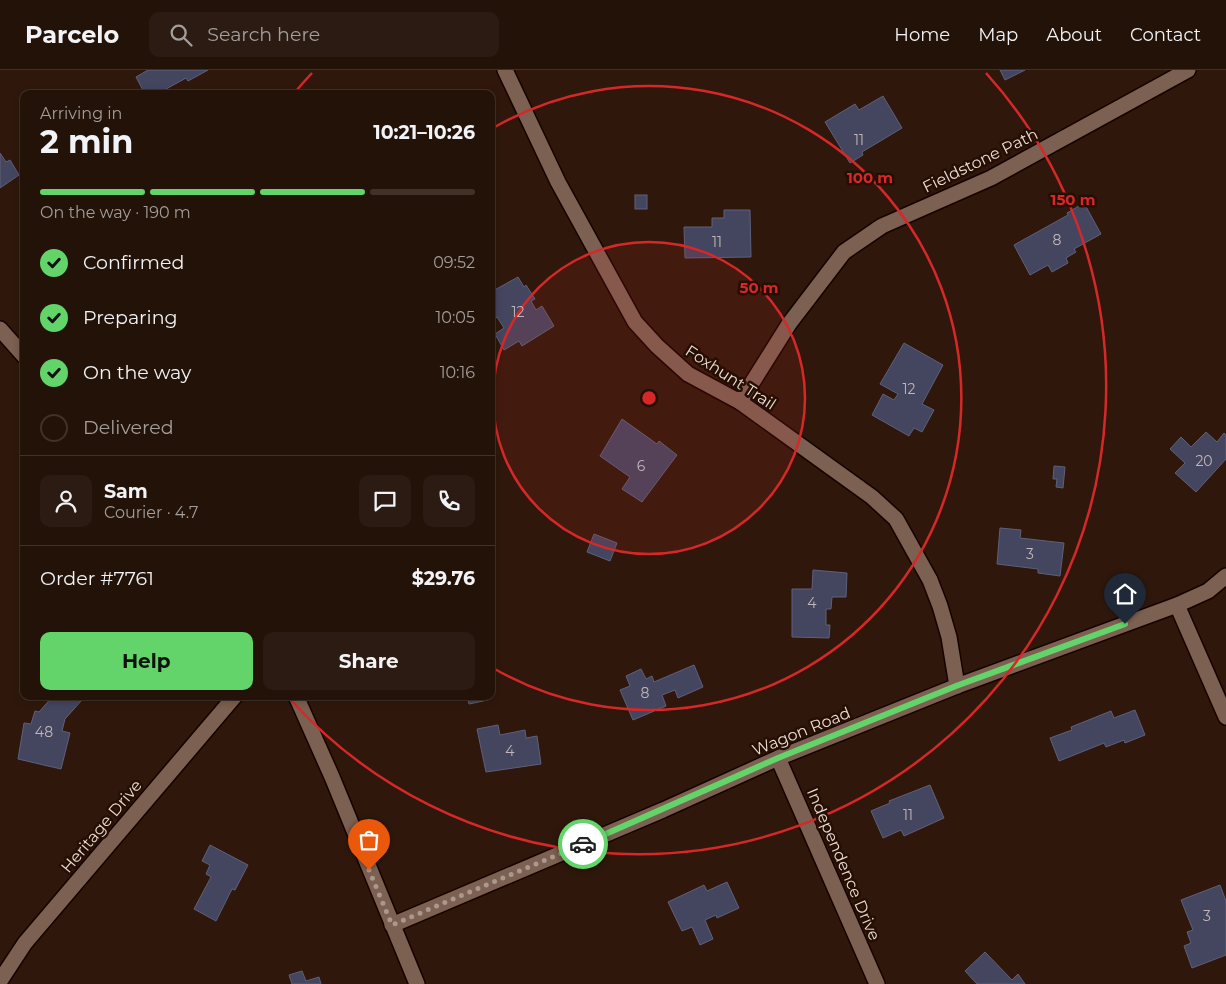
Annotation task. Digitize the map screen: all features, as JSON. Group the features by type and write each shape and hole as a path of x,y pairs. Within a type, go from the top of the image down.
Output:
{"street":[{"name":"Foxhunt Trail","path":"505,70 558,182 635,322 657,346 688,374 740,402 872,497 896,519 930,580 940,606 949,637 956,686"},
{"name":"Fieldstone Path","path":"740,402 789,324 844,252 882,226 991,178 1188,70"},
{"path":"0,329 20,352"},
{"name":"Wagon Road","path":"392,925 663,810 778,758 956,686 1177,605 1208,591 1226,576"},
{"path":"1177,605 1226,717"},
{"name":"Heritage Drive","path":"0,982 25,943 232,700"},
{"path":"298,700 332,777 417,984"},
{"name":"Independence Drive","path":"778,758 877,984"}],"building":[{"path":"148,70 208,70 188,81 186,78 164,90 143,90 136,77"},
{"path":"1000,70 1025,70 1005,80"},
{"path":"883,96 902,128 862,152 863,155 850,163 825,122 855,104 859,110"},
{"path":"0,153 6,162 10,160 19,175 0,188"},
{"path":"635,195 647,195 647,209 635,209"},
{"path":"1084,203 1101,234 1074,249 1076,252 1066,258 1068,263 1052,272 1048,265 1030,275 1014,245 1068,215 1067,213"},
{"path":"724,210 750,210 751,257 685,258 684,227 712,227 712,218 724,218"},
{"path":"518,277 535,299 531,301 536,310 542,306 554,326 522,346 519,341 504,350 495,334 504,328 497,317 495,318 495,290"},
{"path":"904,343 943,365 922,404 934,410 922,432 914,428 909,436 872,415 883,394 894,400 898,394 880,384"},
{"path":"622,419 657,444 659,441 677,455 642,502 622,489 630,477 600,456"},
{"path":"1206,432 1217,442 1224,433 1226,435 1226,459 1196,492 1175,473 1185,463 1170,449 1181,437 1191,447"},
{"path":"1054,466 1065,467 1063,488 1056,487 1057,479 1053,479"},
{"path":"1000,528 1021,530 1020,538 1064,543 1060,576 1038,573 1038,569 997,564"},
{"path":"594,534 617,543 610,561 587,552"},
{"path":"813,570 847,573 846,597 832,597 831,609 826,609 826,625 830,625 829,638 792,637 792,589 812,589"},
{"path":"694,665 703,687 678,698 675,690 662,695 666,706 633,720 620,690 630,686 626,676 641,669 646,679 652,676 654,682"},
{"path":"50,700 81,701 65,719 62,731 70,733 61,769 18,759 24,723 31,724 35,711 39,712"},
{"path":"468,700 488,700 469,704"},
{"path":"1135,710 1145,735 1125,743 1124,740 1106,747 1104,743 1059,761 1050,738 1072,730 1071,727 1111,711 1114,718"},
{"path":"498,725 500,735 525,730 526,738 537,736 541,764 486,772 477,729"},
{"path":"930,785 944,818 904,836 901,830 883,838 871,811 890,803 889,801"},
{"path":"210,845 248,865 235,890 232,889 216,921 194,909 211,877 206,874 210,865 202,861"},
{"path":"727,882 739,908 717,918 716,915 705,920 713,939 700,945 692,927 682,931 668,902 704,885 707,891"},
{"path":"1220,885 1226,901 1226,955 1192,968 1184,946 1191,943 1187,932 1193,930 1181,900"},
{"path":"985,952 1012,980 1018,974 1025,984 977,984 965,971"},
{"path":"302,971 306,981 319,977 321,984 292,984 289,975"}],"way so far":[{"path":"369,870 392,925 583,844"}],"route":[{"path":"583,844 778,758 956,686 1125,624"}]}
